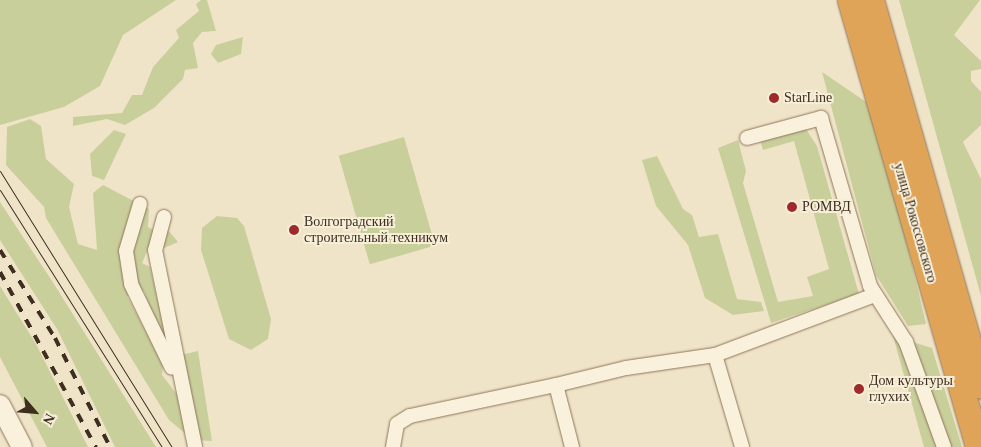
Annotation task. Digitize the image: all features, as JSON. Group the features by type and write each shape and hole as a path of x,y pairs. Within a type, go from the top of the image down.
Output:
{"highway":[{"name":"улица Рокоссовского","path":"850,0 978,447"},
{"name":"улица Рокоссовского","path":"871,0 981,386"}],"main road":[{"path":"0,405 22,447"}],"street":[{"path":"747,138 821,118 875,295 906,342 944,447"},
{"path":"140,204 126,251 131,284 179,382"},
{"path":"164,216 155,250 179,382 195,447"},
{"path":"393,447 396,424 410,416 626,368 715,355 875,295"},
{"path":"715,355 742,447"},
{"path":"556,385 572,447"}],"green space":[{"path":"0,0 176,0 123,35 100,86 64,107 0,125"},
{"path":"201,0 207,0 216,31 202,32 193,43 198,68 185,70 183,79 154,108 125,125 107,119 73,126 73,117 122,113 132,95 142,95 153,67 179,38 176,30 199,11 196,4"},
{"path":"899,0 980,0 954,35 981,61 981,69 971,71 971,81 981,92 981,125 963,142 981,179 981,296"},
{"path":"243,37 241,54 218,63 211,54 216,45"},
{"path":"822,72 875,108 926,324 908,326 876,275"},
{"path":"30,119 41,126 46,159 74,184 69,207 78,244 97,250 93,193 103,185 149,209 148,227 162,235 167,229 178,242 164,248 152,240 142,263 150,267 166,338 159,334 144,291 127,296 163,364 162,375 176,393 188,397 181,355 198,351 212,441 193,440 169,420 46,218 44,207 6,165 7,127"},
{"path":"804,126 817,146 859,294 771,323 718,148 738,140 746,171 743,183 778,302 813,296 807,277 829,269 794,141 763,150 759,136"},
{"path":"114,130 126,134 104,180 92,176 90,154"},
{"path":"404,137 435,246 370,264 339,156"},
{"path":"657,156 683,209 692,215 699,237 718,234 737,299 761,302 764,311 733,315 705,298 688,245 656,206 642,160"},
{"path":"0,202 54,284 156,447 115,447 57,329 0,240"},
{"path":"217,216 237,218 244,226 271,319 268,339 251,350 229,339 201,250 202,228"},
{"path":"0,286 36,344 88,447 47,447 0,357"},
{"path":"893,336 932,348 962,447 924,447"}],"tram line":[{"path":"0,171 172,447"},
{"path":"0,190 162,447"}],"railway":[{"path":"0,250 55,338 110,447"},
{"path":"0,272 96,447"}],"place":[{"name":"StarLine","path":"774,98"},
{"name":"РОМВД","path":"792,207"},
{"name":"Волгоградский строительный техникум","path":"294,230"},
{"name":"Дом культуры глухих","path":"859,389"}]}
